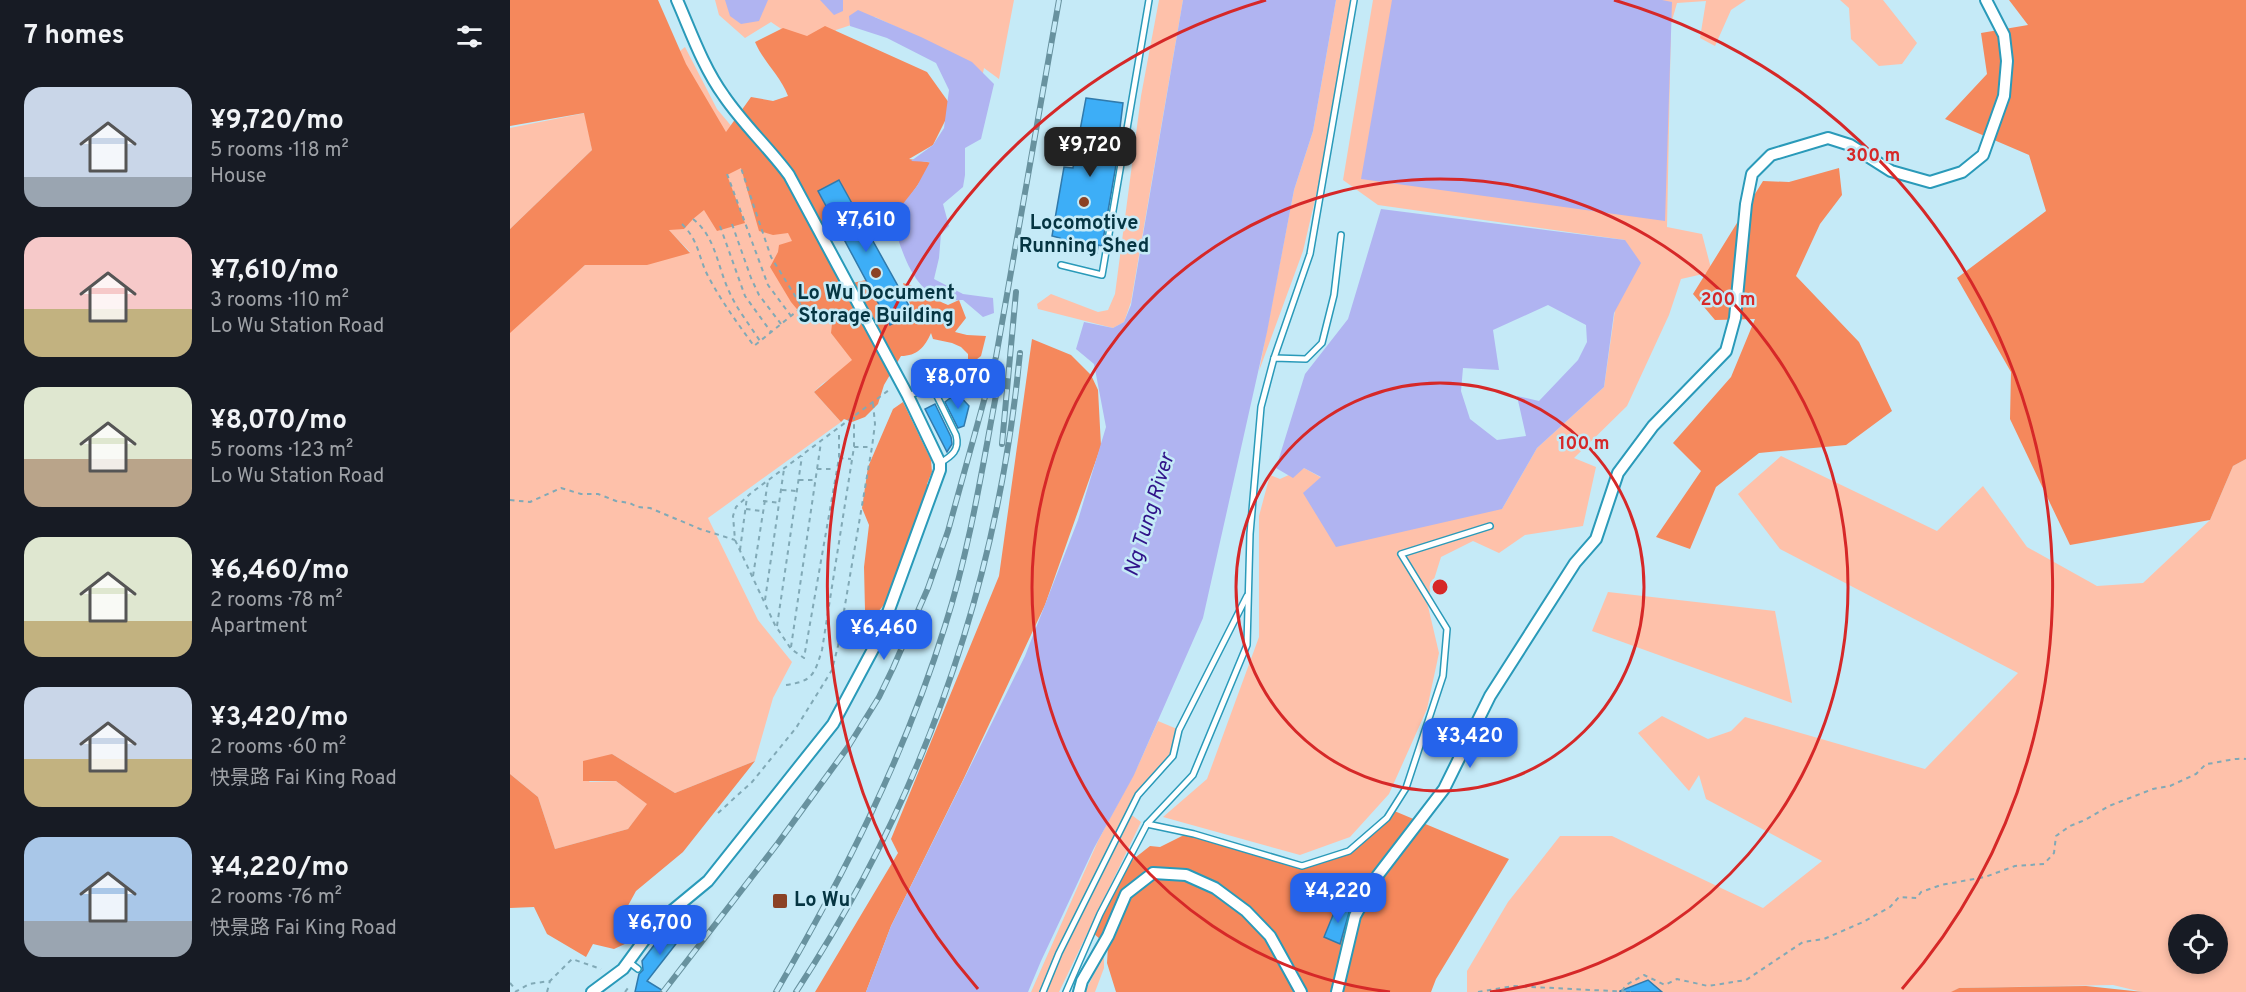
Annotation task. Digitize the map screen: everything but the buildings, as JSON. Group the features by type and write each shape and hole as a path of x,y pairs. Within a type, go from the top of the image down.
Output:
{"street":[{"path":"592,992 623,969 634,966 656,924 708,881 833,724 878,640 940,470 940,463 908,396 789,175 774,154 737,114 717,86 677,0"},
{"path":"1337,992 1355,916 1378,875 1444,789 1490,696 1575,563 1596,539 1618,473 1653,426 1726,351 1735,318 1746,204 1752,174 1771,155 1828,138 1850,145 1891,171 1930,182 1962,172 1983,155 2004,96 2007,61 2004,35 1986,0"},
{"path":"1079,992 1082,981 1107,936 1126,894 1153,873 1186,875 1215,888 1246,911 1270,936 1301,992"}],"lane":[{"path":"1061,266 1102,275 1149,0"},
{"path":"1066,992 1100,914 1147,824 1193,775 1247,645 1250,534 1261,407 1274,358 1310,254 1354,0"},
{"path":"1274,358 1306,359 1322,343 1334,295 1341,235"},
{"path":"908,396 932,386 956,435 955,452 952,457 940,463"},
{"path":"1147,824 1205,837 1302,866 1349,851 1379,825 1387,818 1406,788 1443,676 1447,629 1401,554 1490,526"},
{"path":"1042,992 1059,953 1138,795 1173,756 1179,730 1248,595"}],"path":[{"path":"682,224 692,235 699,248 705,272 718,295 754,346 802,307 771,257 741,168"},
{"path":"727,174 768,285 790,316"},
{"path":"693,219 701,225 710,239 727,288 736,306 760,341"},
{"path":"732,224 759,295 782,324"},
{"path":"720,226 745,296 771,332"},
{"path":"838,435 839,458 804,658 791,649 777,628 735,540 736,507 747,496 890,390"},
{"path":"718,813 752,782 774,755 795,728 832,670 872,447 875,424 873,403"},
{"path":"786,685 810,678 822,650 854,447 854,417"},
{"path":"791,649 821,442"},
{"path":"854,447 872,447"},
{"path":"777,628 802,456"},
{"path":"839,458 852,459"},
{"path":"765,603 784,469"},
{"path":"817,469 837,469"},
{"path":"800,480 816,480"},
{"path":"753,576 763,501 768,481"},
{"path":"510,500 530,502 561,488 581,495 598,494 616,501 630,502 637,507 650,508 700,529 735,540"},
{"path":"782,490 798,491"},
{"path":"740,550 747,496"},
{"path":"763,501 780,503"},
{"path":"746,509 762,511"},
{"path":"1622,992 1626,986 1644,975 1665,985 1677,979 1708,986 1746,980 1803,942 1824,939 1863,922 1890,907 1899,897 1917,898 1921,892 1941,885 1985,877 2015,866 2044,864 2055,853 2056,836 2070,826 2152,789 2170,786 2196,774 2206,764 2225,763 2237,757 2246,759"},
{"path":"547,992 550,981 572,959 609,972"},
{"path":"510,983 516,992 530,984 550,981"},
{"path":"1478,992 1513,986 1631,992"},
{"path":"625,992 628,988"}],"shaded area":[{"path":"510,0 658,0 686,64 726,132 751,97 773,101 788,96 755,42 783,28 807,36 825,26 927,72 952,107 933,145 909,159 933,163 892,222 888,239 868,232 839,180 818,191 833,220 827,241 848,284 866,280 913,313 903,283 948,305 959,300 966,318 955,332 986,336 981,356 968,366 968,354 961,347 933,339 931,333 920,350 901,356 884,385 878,404 865,417 852,422 844,419 841,422 814,392 852,360 831,333 832,324 806,320 791,302 770,267 779,245 792,241 788,233 773,235 759,231 741,168 727,175 745,223 717,231 704,210 684,229 669,230 690,253 647,265 585,265 510,333 510,229 592,150 584,113 510,126"},
{"path":"715,0 1014,0 999,79 984,68 976,107 937,46 875,17 836,30 803,100 793,37 771,22 745,38 719,15"},
{"path":"1159,0 1183,0 1131,302 1124,322 1113,328 1038,309 1037,304 1051,294 1098,312 1108,310 1115,294 1141,96"},
{"path":"1336,0 1355,0 1330,136 1303,251 1259,371 1294,190 1313,131"},
{"path":"1373,0 1746,0 1731,10 1715,46 1700,38 1706,1 1677,3 1671,24 1667,227 1702,234 1712,272 1681,279 1669,315 1627,406 1574,458 1596,467 1583,526 1525,535 1499,553 1473,541 1441,557 1427,602 1439,653 1427,709 1389,794 1350,837 1300,855 1163,817 1207,779 1259,637 1259,516 1270,475 1280,479 1304,468 1322,478 1502,509 1537,448 1604,387 1625,240 1378,205 1343,180"},
{"path":"1840,0 1883,0 1917,43 1902,64 1879,66 1851,39 1849,8"},
{"path":"2009,0 2246,0 2246,459 2233,466 2210,520 2070,545 2010,419 2011,372 1957,278 2046,211 2029,155 1945,119 1987,74 1981,33 2028,25"},
{"path":"685,47 717,109 771,173 868,354 822,384 814,392 841,422 708,518 758,620 792,662 773,698 755,761 675,793 612,754 589,782 616,781 648,804 628,829 555,849 538,797 510,774 510,328 585,265 690,252 662,223 603,113"},
{"path":"585,113 592,150 510,229 510,128"},
{"path":"1839,168 1842,195 1820,224 1796,276 1859,342 1892,411 1846,445 1759,453 1716,487 1690,549 1656,537 1701,471 1673,443 1731,377 1755,319 1715,320 1693,294 1763,181 1789,182"},
{"path":"1032,339 1071,355 1091,375 1098,390 1101,446 1045,605 964,778 891,926 866,992 815,992 898,853 891,839 999,576"},
{"path":"903,402 931,460 932,472 927,484 935,490 922,534 912,544 899,587 877,613 865,610 864,567 869,525 862,508 868,467 893,409"},
{"path":"1781,456 1937,531 1983,486 2027,547 2097,586 2143,583 2210,520 2233,466 2246,459 2246,992 2142,992 2113,985 1959,988 1952,992 1467,992 1467,971 1508,902 1560,836 1612,836 1763,908 1822,861 1706,799 1699,775 1689,791 1638,733 1662,716 1708,739 1731,731 1745,717 1925,769 2018,673 1780,549 1738,494"},
{"path":"1608,592 1775,611 1792,703 1592,631"},
{"path":"1158,721 1177,729 1173,756 1133,798 1080,908 1129,813 1141,822 1059,992 1031,992 1098,841 1137,768"},
{"path":"612,754 675,793 755,761 683,852 636,891 618,924 627,943 614,949 593,944 586,957 547,934 534,907 510,908 510,774 538,797 555,849 628,829 647,804 616,781 583,781 583,761"},
{"path":"1392,810 1509,859 1436,979 1431,992 1116,992 1107,963 1108,946 1093,933 1126,865 1150,846 1160,847 1188,833 1307,864 1355,846"},
{"path":"1104,954 1104,968 1095,992 1085,992"},
{"path":"2086,986 2143,992 1951,992 1959,988"}],"water":[{"path":"725,0 768,0 759,21 741,24 730,16"},
{"path":"820,0 843,0 843,11 834,15"},
{"name":"Ng Tung River","path":"1183,0 1336,0 1313,131 1294,190 1267,332 1203,618 1134,775 1094,848 1028,992 866,992 891,926 1025,656 1078,520 1106,427 1094,364 1076,349 1084,322 1113,328 1124,322 1131,305"},
{"path":"1392,0 1662,0 1672,2 1665,221 1361,179"},
{"path":"858,10 972,62 994,84 981,139 965,148 963,187 943,204 949,226 941,234 934,279 963,294 993,298 994,313 983,317 963,300 944,300 932,295 915,277 909,266 891,219 917,186 930,162 911,161 933,145 944,128 949,90 936,63 887,38 850,26 849,16"},
{"path":"1381,209 1625,240 1641,263 1614,313 1604,387 1537,448 1502,509 1336,547 1303,493 1321,477 1304,468 1293,478 1276,468 1305,374 1348,319","holes":["1548,305 1586,325 1587,342 1578,360 1539,401 1517,396 1526,436 1497,440 1470,419 1461,391 1463,368 1499,370 1493,330"]}],"railway":[{"path":"663,992 778,843 848,747 879,697 928,588 948,531 996,357 1059,0"},
{"path":"1002,444 1016,292"},
{"path":"796,992 841,918 881,843 917,765 947,686 973,606 994,523 1009,439 1020,353"},
{"path":"776,992 871,814 929,674 963,562 1001,369"}],"place":[{"name":"Locomotive Running Shed","path":"1084,202"},
{"name":"Lo Wu Document Storage Building","path":"876,273"},
{"name":"Lo Wu","path":"780,901"}]}
